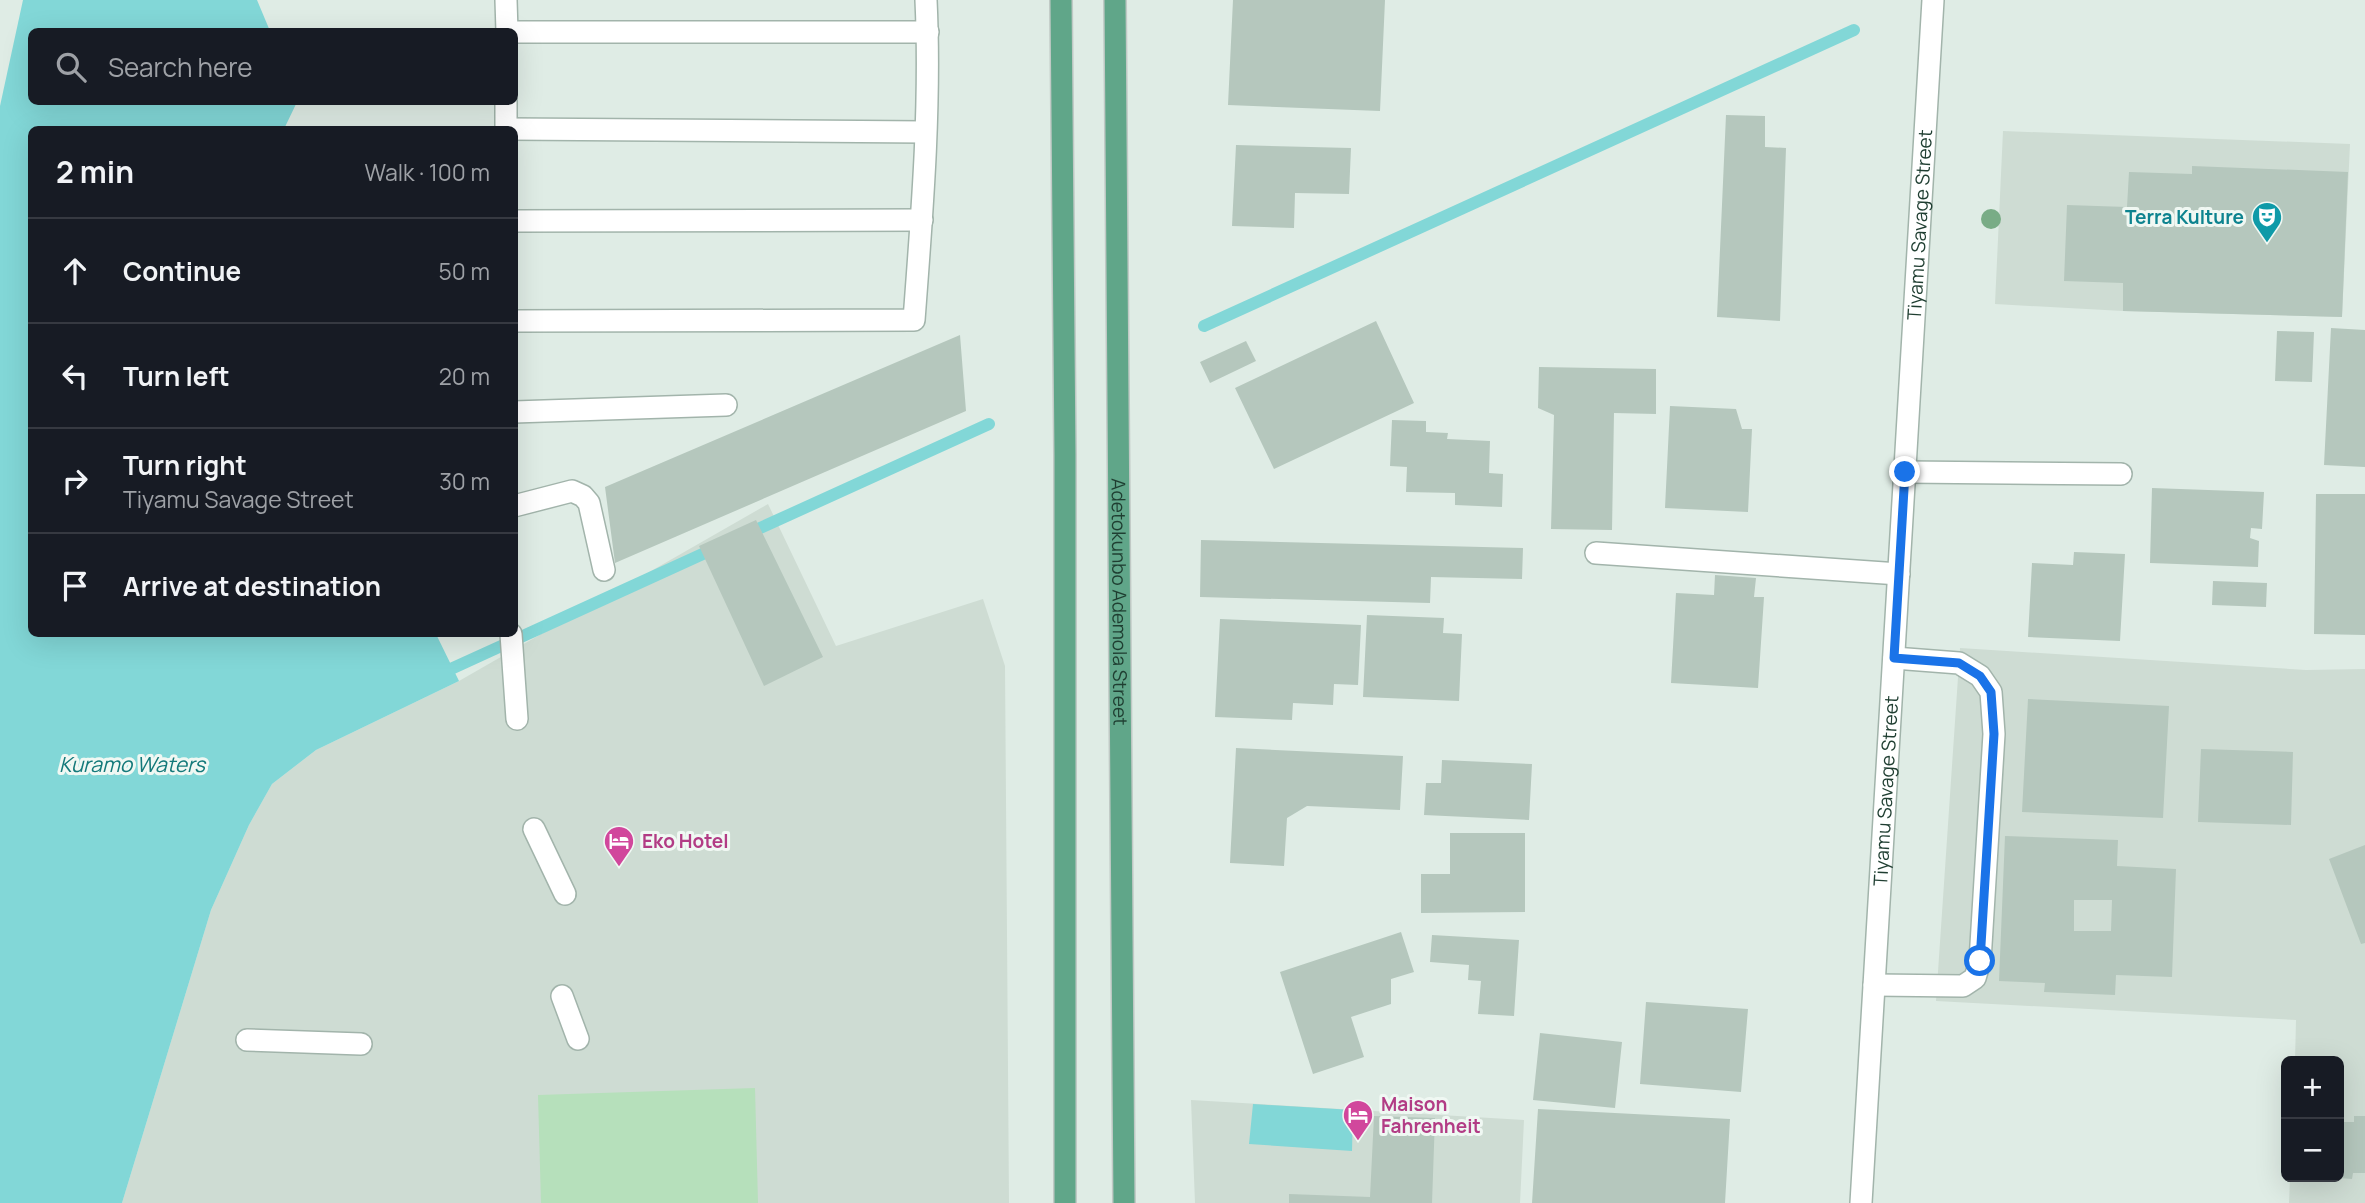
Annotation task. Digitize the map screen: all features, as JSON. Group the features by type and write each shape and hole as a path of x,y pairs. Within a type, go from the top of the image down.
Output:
{"main road":[{"path":"1061,0 1065,455 1065,1203"},
{"name":"Adetokunbo Ademola Street","path":"1115,0 1124,1203"}],"street":[{"path":"506,0 507,28"},
{"path":"518,321 914,320 922,220 928,32 926,0"},
{"name":"Tiyamu Savage Street","path":"1861,1203 1933,0"},
{"path":"518,32 928,32"},
{"path":"506,105 506,126"},
{"path":"518,129 925,132"},
{"path":"518,221 922,220"},
{"path":"518,412 726,405"},
{"path":"1905,472 2121,474"},
{"path":"518,505 572,491 583,496 589,503 604,570"},
{"path":"1596,554 1899,574"},
{"path":"511,637 517,719"},
{"path":"1874,985 1964,986 1975,978 1980,961 1994,734 1991,692 1980,676 1959,663 1894,658"},
{"path":"534,829 565,894"},
{"path":"562,996 578,1039"},
{"path":"247,1040 361,1044"}],"shaded area":[{"path":"2003,131 2350,144 2342,317 2123,311 1995,304"},
{"name":"Eko Hotel","path":"768,504 836,646 983,599 1005,666 1009,1203 122,1203 211,910 249,825 272,784 316,750 459,681"},
{"path":"1960,648 2306,670 2365,669 2365,1203 2289,1203 2290,1182 2344,1182 2344,1056 2295,1056 2296,1020 1936,1001"},
{"name":"Maison Fahrenheit","path":"1191,1100 1524,1120 1520,1203 1195,1203"}],"green space":[{"path":"755,1088 758,1203 541,1203 538,1095"}],"water":[{"name":"Kuramo Waters","path":"23,0 257,0 269,28 28,28 28,105 296,105 285,126 28,126 28,637 437,637 459,681 316,750 272,784 249,825 211,910 122,1203 0,1203 0,106"},
{"path":"1253,1104 1353,1110 1352,1151 1249,1144"}],"building":[{"path":"1233,0 1385,0 1380,111 1228,105"},
{"path":"1726,115 1765,116 1765,147 1786,148 1780,321 1717,317"},
{"path":"1236,145 1351,148 1349,194 1295,193 1294,228 1232,226"},
{"name":"Terra Kulture","path":"2192,166 2348,172 2342,317 2123,311 2123,283 2064,281 2067,205 2127,207 2129,172 2192,174"},
{"path":"1376,321 1414,403 1274,469 1235,388"},
{"path":"2331,328 2365,330 2365,467 2324,465"},
{"path":"2277,331 2314,332 2312,382 2275,381"},
{"path":"960,335 966,411 615,563 605,487"},
{"path":"1246,341 1256,361 1210,383 1200,362"},
{"path":"1539,367 1656,369 1656,414 1614,413 1612,530 1551,529 1554,415 1538,408"},
{"path":"1670,406 1736,409 1742,429 1752,429 1748,512 1665,508"},
{"path":"1392,420 1426,421 1426,432 1448,433 1447,439 1490,441 1489,473 1503,474 1502,507 1455,505 1455,493 1406,492 1407,467 1390,466"},
{"path":"2152,488 2264,492 2262,529 2251,528 2250,538 2259,541 2258,567 2150,563"},
{"path":"2316,494 2365,494 2365,635 2314,634"},
{"path":"756,520 823,657 764,686 699,546"},
{"path":"1201,540 1523,548 1522,579 1431,577 1430,603 1200,597"},
{"path":"2074,552 2125,554 2120,641 2028,637 2032,563 2073,565"},
{"path":"1715,575 1756,578 1754,597 1764,597 1758,688 1671,683 1676,593 1714,595"},
{"path":"2213,581 2267,583 2266,607 2212,605"},
{"path":"1367,615 1444,618 1443,633 1462,634 1459,701 1363,697"},
{"path":"1220,619 1361,625 1358,685 1334,684 1333,705 1293,703 1292,720 1215,717"},
{"path":"2028,699 2169,706 2163,818 2022,812"},
{"path":"1236,748 1403,756 1400,810 1307,806 1287,818 1284,866 1230,863"},
{"path":"2201,749 2293,752 2291,825 2198,822"},
{"path":"1442,760 1532,764 1529,820 1424,815 1426,783 1441,783"},
{"path":"1450,833 1525,833 1525,912 1421,913 1421,874 1450,874"},
{"path":"2005,836 2118,840 2117,866 2176,869 2172,977 2116,975 2115,995 2044,992 2045,983 1999,981","holes":["2074,900 2112,900 2111,931 2074,931"]},
{"path":"2365,845 2365,943 2361,944 2329,859"},
{"path":"1401,932 1414,972 1391,979 1391,1004 1351,1017 1364,1057 1313,1074 1280,972"},
{"path":"1432,935 1519,940 1514,1016 1478,1014 1481,981 1468,980 1469,965 1430,962"},
{"path":"1646,1002 1748,1009 1741,1092 1640,1084"},
{"path":"1540,1033 1622,1042 1615,1108 1533,1100"},
{"path":"1538,1109 1730,1119 1725,1203 1532,1203"},
{"path":"1374,1116 1435,1118 1432,1203 1289,1203 1289,1194 1370,1197"},
{"path":"2354,1116 2365,1116 2365,1173 2353,1173 2352,1179 2344,1178 2344,1122 2354,1122"}],"waterway":[{"path":"1204,326 1854,30"},
{"path":"747,534 989,424"},
{"path":"453,668 718,547"}],"place":[{"name":"Terra Kulture","path":"2267,244"},
{"name":"Eko Hotel","path":"619,868"},
{"name":"Maison Fahrenheit","path":"1358,1142"}],"route":[{"path":"1905,472 1894,658 1959,663 1980,676 1991,692 1994,734 1980,961"}]}
